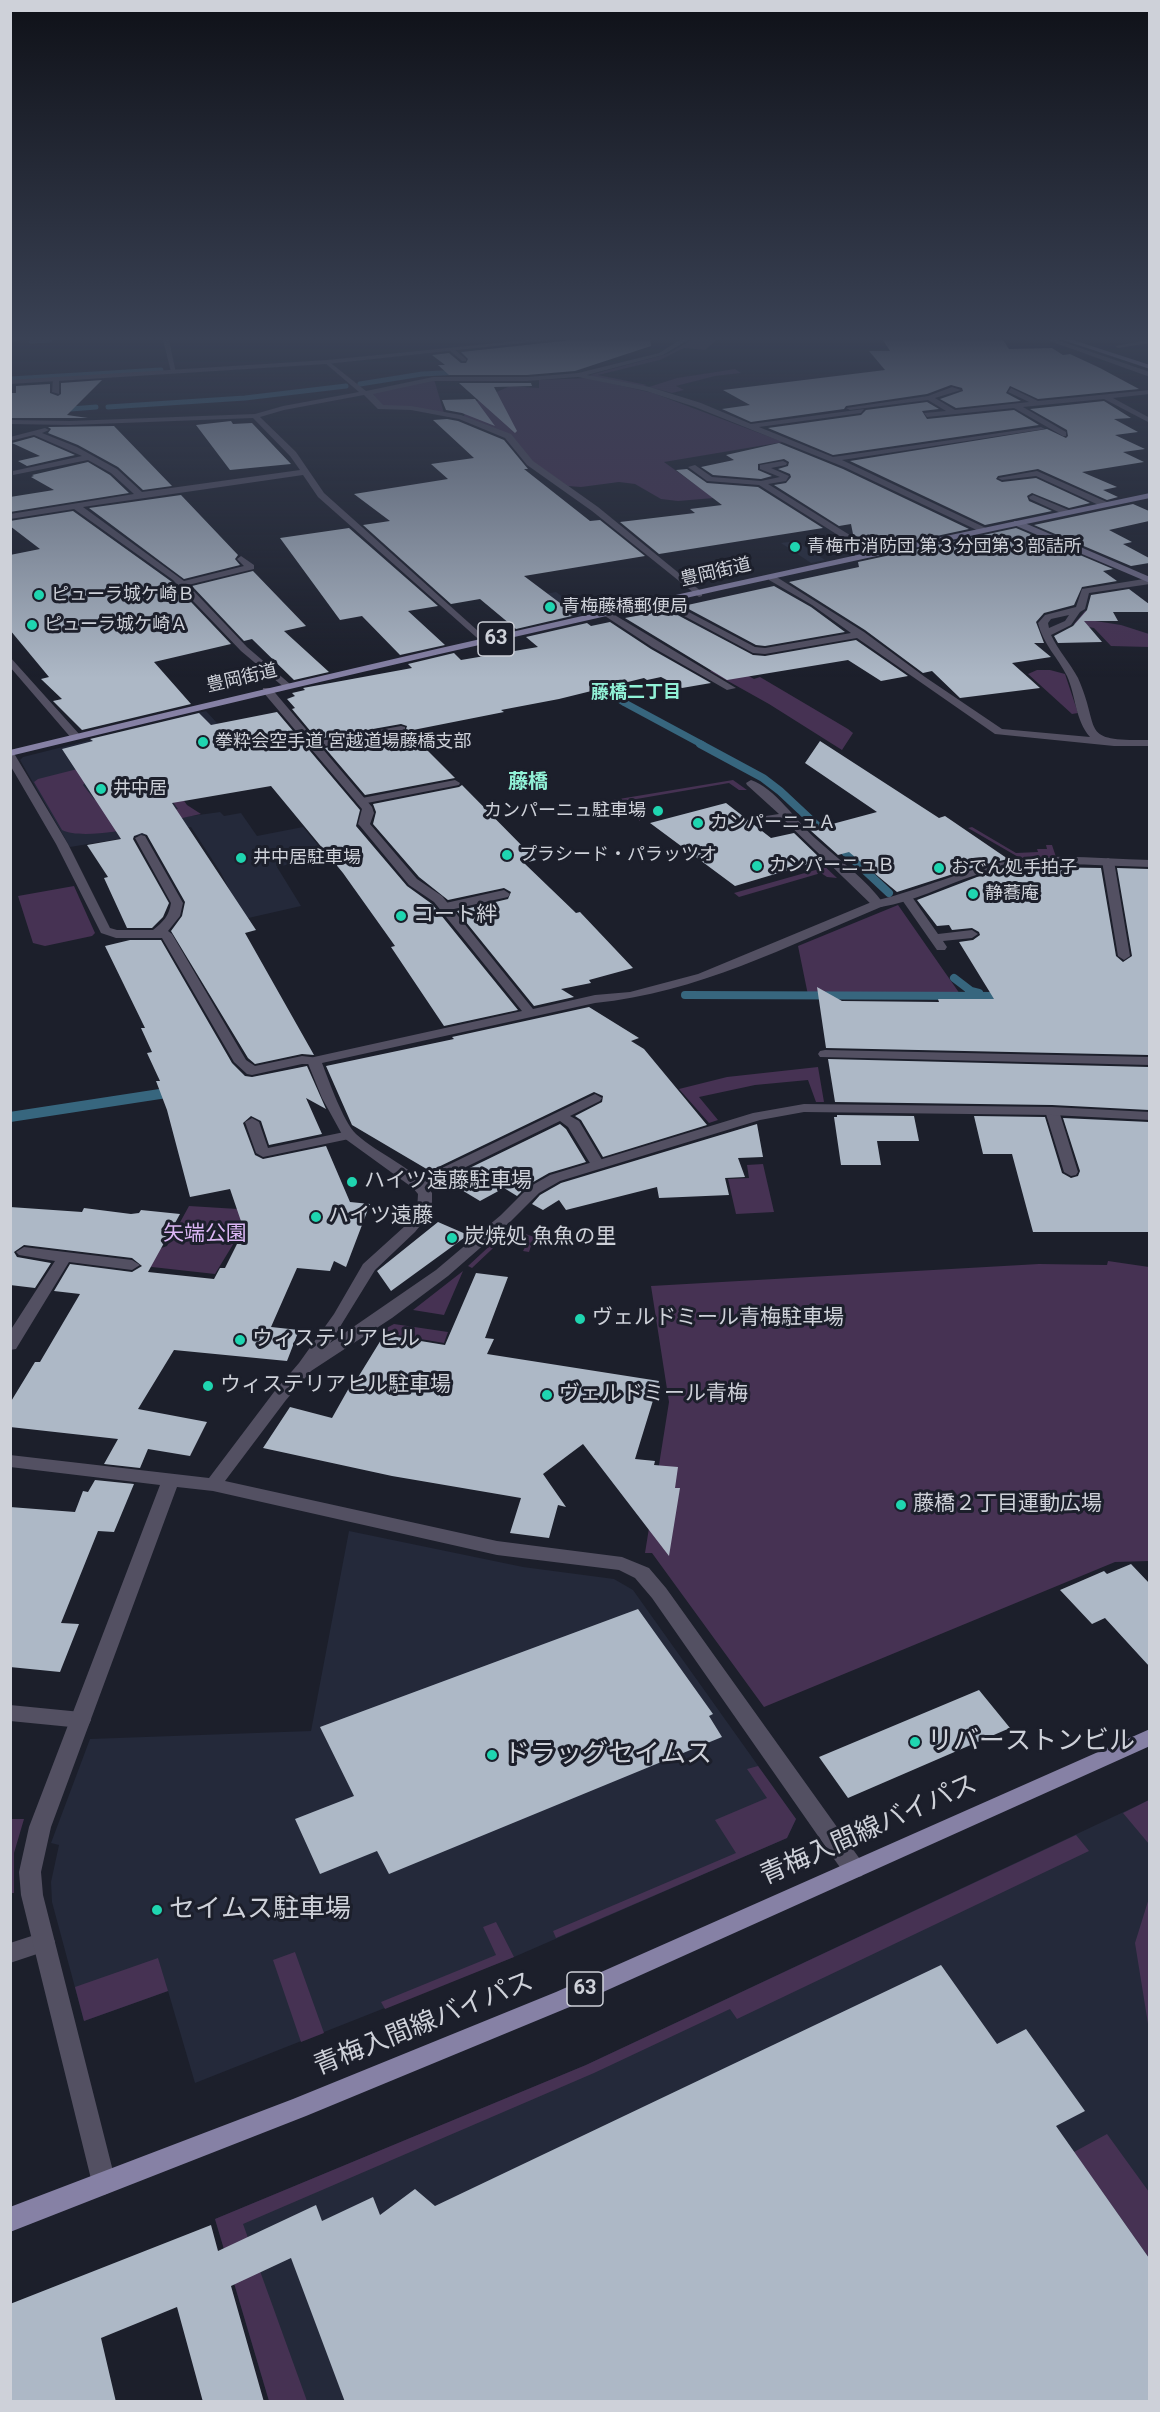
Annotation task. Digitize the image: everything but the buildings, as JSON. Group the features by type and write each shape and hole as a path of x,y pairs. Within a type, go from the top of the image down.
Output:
{"main road":[{"name":"豊岡街道","path":"10,754 267,690 982,530 1149,495"},
{"path":"1017,523 1149,581"},
{"name":"青梅入間線バイパス","path":"10,2220 298,2108 564,1999 1149,1737"}],"street":[{"path":"79,453 114,471 140,495"},
{"path":"293,453 321,495 484,641"},
{"path":"521,453 530,463 595,509 699,594"},
{"path":"817,453 982,530"},
{"path":"833,459 877,453"},
{"path":"16,473 89,457"},
{"path":"692,467 710,479 761,483 783,478 785,476 763,467 783,463"},
{"path":"10,517 140,495 306,472"},
{"path":"1002,478 1037,473 1106,505"},
{"path":"761,483 874,554"},
{"path":"1035,501 1068,513"},
{"path":"76,506 183,584 244,649 286,686"},
{"path":"183,584 251,567 241,559"},
{"path":"772,578 850,623 861,634 921,679 999,732 1149,743"},
{"path":"1103,741 1089,728 1075,683 1044,628 1045,619 1080,609 1085,591 1149,581"},
{"path":"663,602 753,650 765,651 861,634"},
{"path":"608,614 731,688"},
{"path":"654,658 671,654"},
{"path":"10,660 76,737"},
{"path":"267,690 362,801 368,813 364,824 413,882 438,899 530,1013"},
{"path":"315,745 401,729"},
{"path":"10,754 56,834 105,930 116,934 158,932 166,934 241,1062 252,1071 302,1060 314,1061 595,999 648,993 677,985 878,904 906,897 974,872 1017,863 1108,861 1149,864"},
{"path":"362,801 455,783"},
{"path":"751,783 767,795 878,904"},
{"path":"763,819 787,816"},
{"path":"141,838 177,903 168,926 158,932"},
{"path":"1108,861 1125,956"},
{"path":"445,907 504,894"},
{"path":"906,897 938,943 972,934"},
{"path":"825,1054 1149,1061"},
{"path":"213,1485 280,1396 305,1367 341,1316 356,1286 369,1267 410,1229 424,1211 425,1193 418,1185 349,1135 329,1098 314,1061"},
{"path":"418,1185 595,1098"},
{"path":"305,1367 386,1314 442,1273 506,1218 534,1190 555,1178 729,1124 781,1111 829,1108 1052,1111 1149,1116"},
{"path":"1052,1111 1071,1172"},
{"path":"561,1115 574,1124 598,1165"},
{"path":"252,1122 263,1153 349,1135"},
{"path":"24,1252 132,1265"},
{"path":"10,1345 65,1257"},
{"path":"10,1461 213,1485 497,1548 622,1564 642,1573 692,1639 855,1869"},
{"path":"104,2183 32,1895 30,1872 33,1850 171,1480"},
{"path":"10,1713 81,1720"},
{"path":"10,1953 44,1942"}],"shaded area":[{"path":"796,541 825,560 811,563 781,543"},
{"path":"556,592 571,603 579,602 585,607 606,603 612,608 552,621 522,598"},
{"path":"206,711 237,745 172,759 184,817 220,812 224,816 241,813 257,836 303,827 327,856 277,867 301,906 244,919 221,873 191,827 70,847 20,760 23,757"},
{"path":"349,1531 523,1567 614,1579 633,1590 796,1819 787,1838 514,1957 195,2083 168,1991 84,2021 52,1902 51,1882 59,1845 51,1843 90,1739 311,1731"},
{"path":"1149,1800 1149,2401 269,2401 215,2219 586,2065"}],"green space":[{"path":"525,453 720,453 664,462 714,498 678,501 661,499 635,484 619,482 581,487 568,486 533,462"},
{"path":"1085,611 1088,612 1089,620 1121,625 1149,634 1149,647 1111,646 1094,628 1074,624"},
{"path":"726,663 754,679 760,677 853,733 842,750 769,704 710,671"},
{"path":"1037,670 1050,670 1065,674 1078,713 1072,714 1028,674"},
{"path":"140,755 177,791 187,805 201,814 130,829 90,834 74,833 62,830 34,782 101,763 83,785 94,799 143,815 178,809"},
{"path":"733,780 747,790 739,790 729,783 625,801 624,803 640,817 640,821 613,800"},
{"path":"972,827 1016,853 1038,852 1037,849 1047,849 1046,845 1052,845 1056,857 1020,858 968,828"},
{"path":"799,842 837,878 827,877 821,873 739,897 734,893 819,869 793,843"},
{"path":"74,886 95,933 92,936 45,946 33,943 18,896"},
{"path":"898,905 960,994 808,995 798,946"},
{"path":"818,1067 824,1102 816,1102 808,1080 755,1085 699,1097 718,1120 709,1123 679,1089 727,1077"},
{"path":"763,1164 774,1212 736,1214 728,1179 749,1178 747,1165"},
{"name":"矢端公園","path":"189,1206 254,1210 215,1274 143,1266 140,1256 167,1246"},
{"path":"509,1228 534,1237 529,1252 523,1251 529,1240 508,1234 472,1268 468,1266"},
{"name":"藤橋２丁目運動広場","path":"1108,1261 1149,1267 1149,1561 1115,1562 764,1707 652,1553 645,1553 669,1402 651,1286 1039,1264 1107,1265"},
{"path":"463,1271 444,1315 413,1310"},
{"path":"394,1324 448,1332 444,1343 379,1332"},
{"path":"758,1766 796,1819 787,1838 556,1938 553,1931 736,1853 715,1820 767,1798 747,1769"},
{"path":"1149,1800 1149,1844 1123,1813"},
{"path":"10,1819 24,1819 14,1853 14,1893 11,1893"},
{"path":"1076,1835 1089,1851 737,2019 730,2009 594,2073 243,2224 307,2401 269,2401 215,2219 586,2065"},
{"path":"1149,1898 1149,2030 1135,1943"},
{"path":"496,1922 514,1957 385,2009 381,2002 496,1955 483,1927"},
{"path":"295,1952 324,2033 301,2042 273,1960"},
{"path":"158,1958 168,1991 84,2021 75,1987"},
{"path":"1107,2134 1149,2192 1149,2258 1074,2152"}],"waterway":[{"path":"593,682 625,703 703,745"},
{"path":"700,744 763,778 780,791 889,893"},
{"path":"954,978 971,991 979,993"},
{"path":"685,995 1006,996"},
{"path":"10,1117 173,1092"}],"place":[{"name":"青梅市消防団 第３分団第３部詰所","path":"795,547"},
{"name":"ピューラ城ケ崎Ｂ","path":"39,595"},
{"name":"青梅藤橋郵便局","path":"550,607"},
{"name":"ピューラ城ケ崎Ａ","path":"32,625"},
{"name":"拳粋会空手道 宮越道場藤橋支部","path":"203,742"},
{"name":"井中居","path":"101,789"},
{"name":"カンパーニュ駐車場","path":"658,811"},
{"name":"カンパーニュＡ","path":"698,823"},
{"name":"プラシード・パラッツオ","path":"507,855"},
{"name":"井中居駐車場","path":"241,858"},
{"name":"カンパーニュＢ","path":"757,866"},
{"name":"おでん処手拍子","path":"939,868"},
{"name":"静蕎庵","path":"973,894"},
{"name":"コート絆","path":"401,916"},
{"name":"ハイツ遠藤駐車場","path":"352,1182"},
{"name":"ハイツ遠藤","path":"316,1217"},
{"name":"炭焼処 魚魚の里","path":"452,1238"},
{"name":"ヴェルドミール青梅駐車場","path":"580,1319"},
{"name":"ウィステリアヒル","path":"240,1340"},
{"name":"ウィステリアヒル駐車場","path":"208,1386"},
{"name":"ヴェルドミール青梅","path":"547,1395"},
{"name":"藤橋２丁目運動広場","path":"901,1505"},
{"name":"リバーストンビル","path":"915,1742"},
{"name":"ドラッグセイムス","path":"492,1755"},
{"name":"セイムス駐車場","path":"157,1910"}],"district":[{"name":"藤橋二丁目","path":"636,693"},
{"name":"藤橋","path":"528,783"}]}
